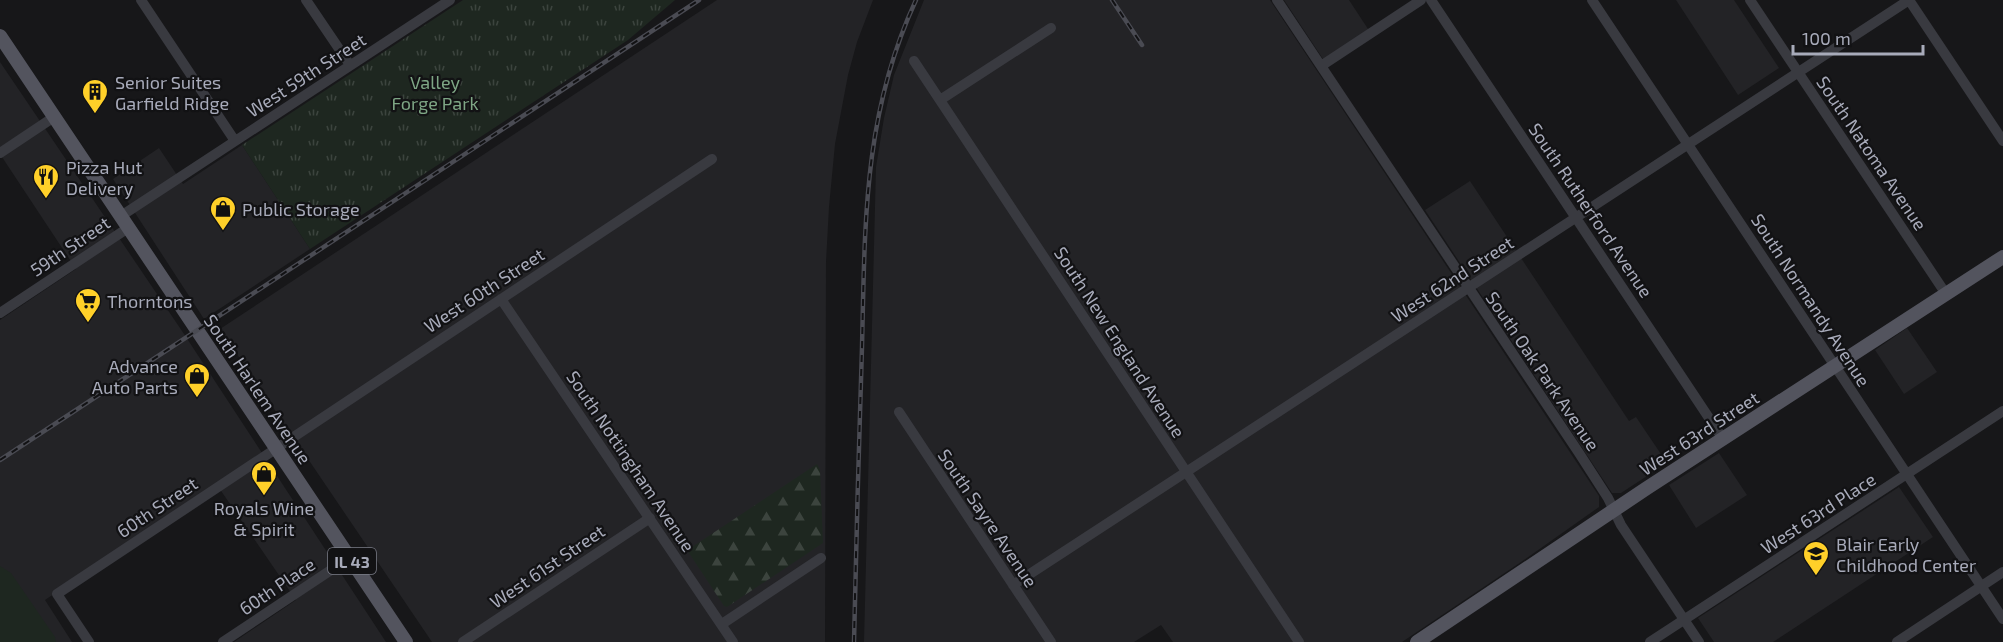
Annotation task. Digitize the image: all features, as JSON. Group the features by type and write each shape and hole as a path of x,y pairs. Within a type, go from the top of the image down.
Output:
{"main road":[{"name":"South Harlem Avenue","path":"0,36 406,642"},
{"name":"West 63rd Street","path":"1417,642 1614,510 2003,257"}],"street":[{"path":"141,0 235,141"},
{"path":"306,0 350,65"},
{"name":"West 59th Street","path":"124,222 235,141 450,0"},
{"name":"South Oak Park Avenue","path":"1277,0 1579,453 1621,525 1699,642"},
{"path":"1321,66 1421,0"},
{"name":"South Rutherford Avenue","path":"1431,0 1723,439"},
{"name":"South Normandy Avenue","path":"1592,0 2003,619"},
{"name":"South Natoma Avenue","path":"1750,0 1946,294"},
{"path":"1909,0 2003,141"},
{"name":"West 62nd Street","path":"1013,585 1909,0"},
{"path":"940,100 1051,28"},
{"name":"South New England Avenue","path":"914,61 1299,642"},
{"path":"0,153 54,117"},
{"name":"West 60th Street","path":"276,447 712,159"},
{"name":"59th Street","path":"0,313 124,222"},
{"name":"South Nottingham Avenue","path":"501,298 734,642"},
{"name":"West 63rd Place","path":"1650,642 2003,411"},
{"name":"South Sayre Avenue","path":"898,412 1051,642"},
{"name":"60th Street","path":"89,642 57,594 276,447"},
{"name":"West 61st Street","path":"463,642 650,518"},
{"name":"60th Place","path":"223,642 350,558"},
{"path":"722,624 821,558"},
{"path":"1897,642 2003,572"}],"shaded area":[{"path":"717,0 873,0 857,42 848,75 835,144 829,207 826,262 825,642 432,642 220,329"},
{"path":"924,0 1270,0 1599,496 1599,507 1402,642 1173,642 1161,625 1134,642 864,642 876,167 894,75"},
{"path":"1284,0 1349,0 1370,32 1325,62"},
{"path":"1676,0 1734,0 1779,68 1738,95"},
{"path":"0,62 182,331 386,642 234,642 296,600 217,485 45,600 72,642 0,642 0,320 76,269 0,154"},
{"path":"242,145 310,249 204,319 113,179 159,148 183,184"},
{"path":"1470,181 1629,421 1636,417 1667,463 1621,493 1612,493 1425,210"},
{"path":"1907,328 1937,372 1904,394 1875,350"},
{"path":"1719,453 1747,495 1696,528 1669,485"},
{"name":"Blair Early Childhood Center","path":"1899,487 1933,537 1773,642 1714,642 1698,618"}],"green space":[{"name":"Valley Forge Park","path":"463,0 675,0 628,40 310,249 242,145"},
{"path":"817,464 820,470 823,543 727,607 724,606 689,553 692,547"},
{"path":"0,566 11,573 55,637 56,642 0,642"}],"railway":[{"path":"0,460 699,0"},
{"path":"854,642 864,257 870,170 876,127 886,85 916,0"},
{"path":"1112,0 1142,45"}],"place":[{"name":"Senior Suites Garfield Ridge","path":"95,115"},
{"name":"Pizza Hut Delivery","path":"46,200"},
{"name":"Public Storage","path":"223,232"},
{"name":"Thorntons","path":"88,324"},
{"name":"Advance Auto Parts","path":"197,399"},
{"name":"Royals Wine & Spirit","path":"264,497"},
{"name":"Blair Early Childhood Center","path":"1816,577"}]}
